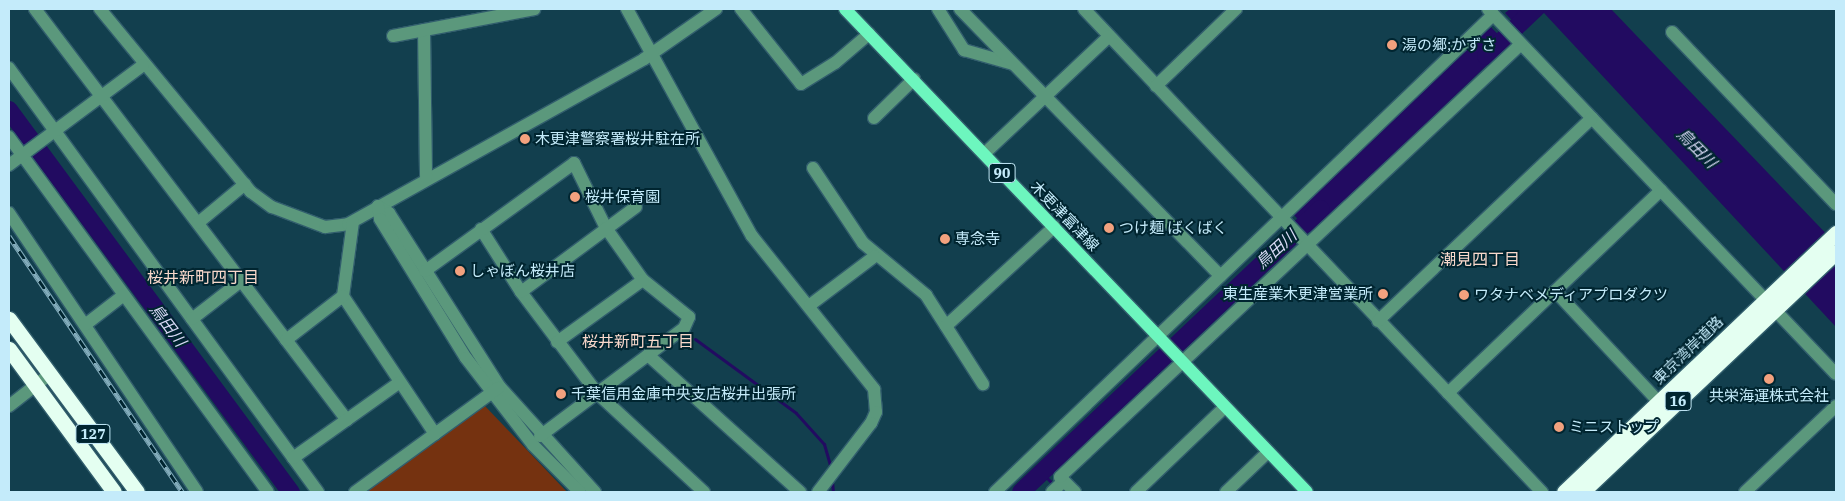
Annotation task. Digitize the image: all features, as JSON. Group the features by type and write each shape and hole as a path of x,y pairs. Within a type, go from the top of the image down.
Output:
{"highway":[{"name":"東京湾岸道路","path":"1582,492 1770,305 1836,233"},
{"name":"東京湾岸道路","path":"1564,492 1659,402 1770,305 1836,252"},
{"name":"127","path":"9,319 137,492"},
{"name":"127","path":"9,349 114,492"}],"main road":[{"name":"木更津富津線","path":"845,9 914,79 1158,337"},
{"name":"90","path":"1158,337 1307,492"}],"street":[{"path":"35,9 347,420"},
{"path":"100,9 143,65 245,184 272,207 312,225 325,227 352,222 426,177 651,52 716,9"},
{"path":"393,36 534,9"},
{"path":"627,9 752,236 775,269 810,305 867,376 877,403 870,423 818,492"},
{"path":"741,9 801,84 835,63 869,34"},
{"path":"938,9 964,50 1016,64"},
{"path":"960,9 1016,64 1221,276"},
{"path":"1084,9 1542,492"},
{"path":"1156,86 1236,9"},
{"path":"995,492 1493,14 1836,374"},
{"path":"424,30 426,177"},
{"path":"1672,32 1836,204"},
{"path":"984,154 1109,36"},
{"path":"1075,492 1060,477 1307,246 1519,42"},
{"path":"9,166 143,65"},
{"path":"9,68 53,133 318,492"},
{"path":"874,118 914,79"},
{"path":"1378,321 1592,118"},
{"path":"9,137 24,155 268,492"},
{"path":"425,271 574,163 606,228 643,280 689,317 684,328 540,436"},
{"path":"813,168 875,256 926,295 984,384"},
{"path":"198,223 245,184"},
{"path":"1448,393 1661,190"},
{"path":"378,206 389,213 496,390 595,492"},
{"path":"378,206 380,219 533,445 580,492"},
{"path":"521,292 636,207"},
{"path":"9,213 198,492"},
{"path":"352,222 343,296 434,434"},
{"path":"946,326 1054,227"},
{"path":"481,229 521,292 597,393 704,492"},
{"path":"810,305 875,256"},
{"path":"557,342 643,280"},
{"path":"192,319 241,281"},
{"path":"1555,291 1659,402"},
{"path":"85,325 124,295"},
{"path":"286,340 343,296"},
{"path":"648,355 800,492"},
{"path":"9,406 50,374"},
{"path":"293,458 400,382"},
{"path":"355,492 496,390"},
{"path":"1745,492 1836,406"},
{"path":"1136,492 1225,407"},
{"path":"1226,492 1268,452"},
{"path":"1052,492 1064,480"}],"shaded area":[{"path":"485,406 567,492 364,492 436,439"}],"water":[{"path":"1510,9 1611,9 1836,244 1836,327 1544,13 1522,31 1505,13"},
{"path":"1491,27 1508,45 1311,234 1294,215"}],"waterway":[{"name":"鳥田川","path":"1486,56 1535,9"},
{"name":"鳥田川","path":"9,110 291,492"},
{"name":"鳥田川","path":"1021,492 1320,209"},
{"path":"695,339 796,413 824,444 831,468"},
{"path":"1041,472 1055,486"},
{"path":"832,481 833,492"}],"railway":[{"path":"9,236 182,492"}],"place":[{"name":"湯の郷;かずさ","path":"1392,45"},
{"name":"木更津警察署桜井駐在所","path":"525,139"},
{"name":"桜井保育園","path":"575,197"},
{"name":"つけ麺 ばくばく","path":"1109,228"},
{"name":"専念寺","path":"945,239"},
{"name":"しゃぼん桜井店","path":"460,271"},
{"name":"東生産業木更津営業所","path":"1383,294"},
{"name":"ワタナベメディアプロダクツ","path":"1464,295"},
{"name":"共栄海運株式会社","path":"1769,379"},
{"name":"千葉信用金庫中央支店桜井出張所","path":"561,394"},
{"name":"ミニストップ","path":"1559,427"}],"district":[{"name":"潮見四丁目","path":"1480,259"},
{"name":"桜井新町四丁目","path":"203,277"},
{"name":"桜井新町五丁目","path":"638,341"}]}
